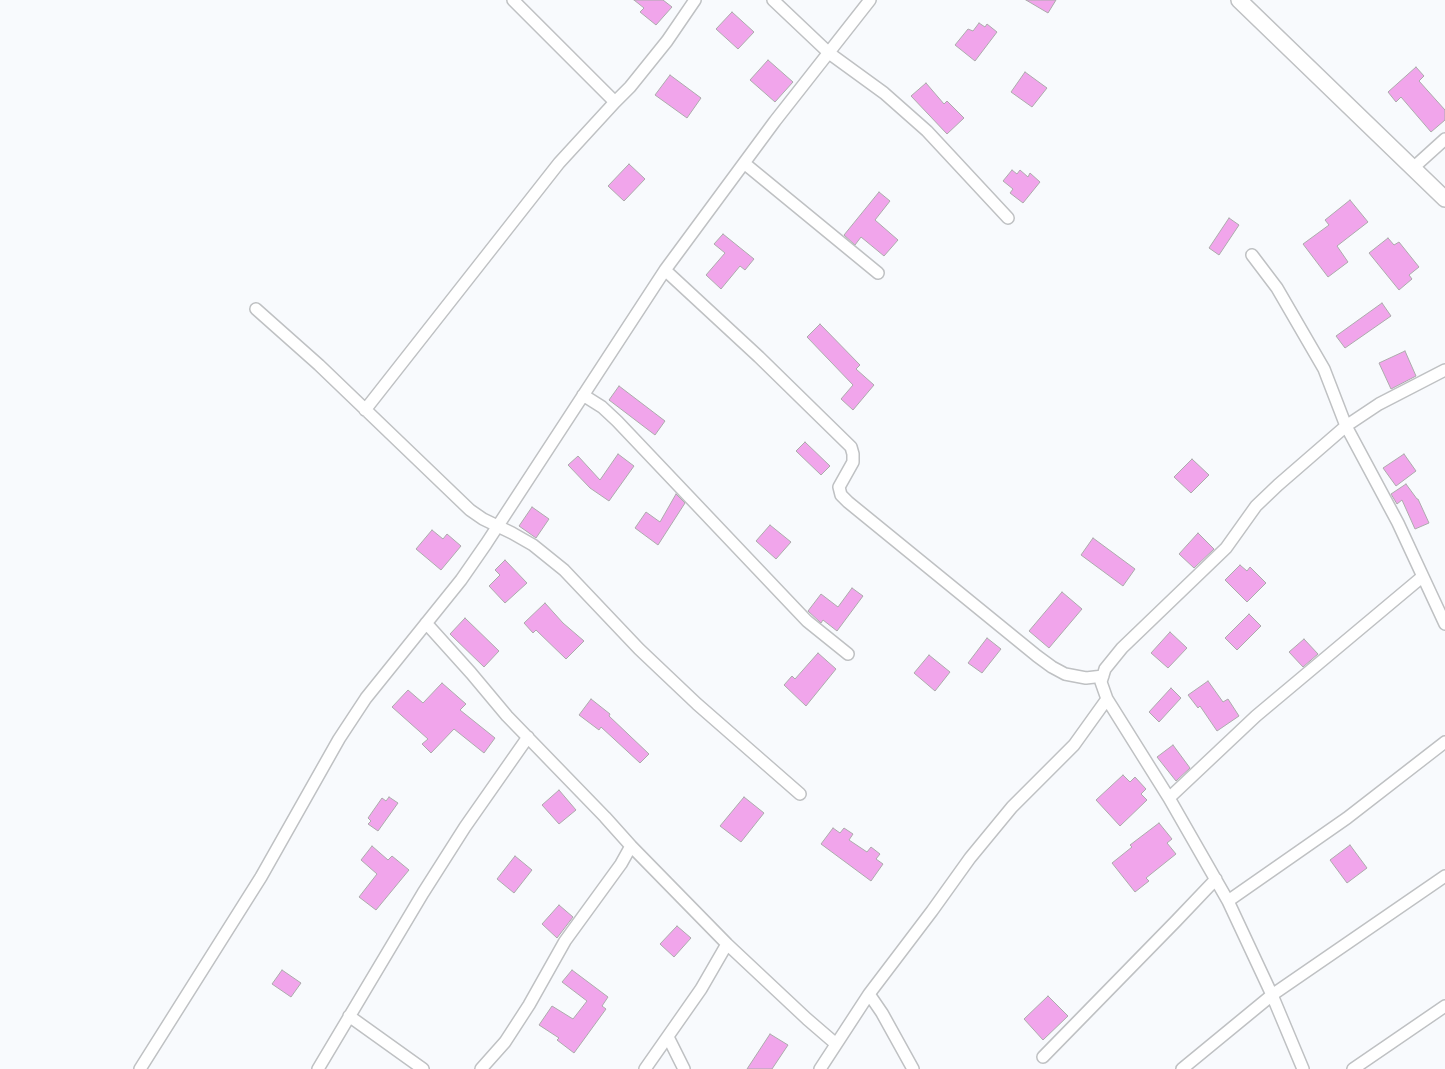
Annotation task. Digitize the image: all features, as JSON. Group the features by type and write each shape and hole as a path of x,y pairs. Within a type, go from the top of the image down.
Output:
{"main road":[{"path":"1239,0 1445,199"}],"street":[{"path":"513,0 615,102"},
{"path":"365,410 560,163 630,88 667,40 694,0"},
{"path":"773,0 829,53 884,93 927,131 1008,218"},
{"path":"140,1069 261,878 339,739 366,698 460,580 498,526 665,270 744,163 870,0"},
{"path":"1414,168 1445,139"},
{"path":"744,163 878,273"},
{"path":"1252,255 1276,288 1324,369 1346,426 1398,523 1445,624"},
{"path":"665,270 760,357 851,447 853,462 840,487 841,495 848,502 1044,662 1066,674 1086,678 1103,676"},
{"path":"256,309 470,510 483,520 512,532 533,545 564,570 684,692 800,794"},
{"path":"1303,1069 1272,995 1228,900 1169,798 1108,699 1101,682 1105,669 1122,648 1226,548 1256,506 1278,485 1346,426 1379,404 1445,370"},
{"path":"583,395 617,421 807,621 848,654"},
{"path":"1169,798 1256,716 1422,577"},
{"path":"426,623 528,737 605,817 630,846 727,944 836,1044"},
{"path":"820,1069 869,994 932,912 970,858 1012,807 1074,745 1108,699"},
{"path":"318,1069 465,827 528,737"},
{"path":"1228,900 1347,818 1445,742"},
{"path":"481,1069 505,1042 529,1005 565,941 621,864 630,846"},
{"path":"1182,1069 1272,995 1445,876"},
{"path":"1043,1057 1216,879"},
{"path":"645,1069 701,989 727,944"},
{"path":"869,994 887,1021 913,1069"},
{"path":"1353,1069 1445,1006"},
{"path":"349,1016 423,1069"},
{"path":"668,1037 684,1069"}],"building":[{"path":"634,0 663,0 672,7 656,25 640,12 644,8"},
{"path":"1026,0 1056,0 1048,13"},
{"path":"732,12 754,32 738,49 716,29"},
{"path":"979,23 985,27 987,24 997,32 975,61 955,45 968,29 973,31"},
{"path":"768,60 793,82 775,102 750,80"},
{"path":"1416,67 1424,76 1419,81 1445,110 1445,120 1431,132 1401,97 1396,102 1388,92"},
{"path":"1025,72 1047,88 1032,107 1011,92"},
{"path":"670,75 701,98 687,118 655,95"},
{"path":"926,83 944,104 947,101 964,118 947,134 911,96"},
{"path":"629,164 645,179 624,201 608,186"},
{"path":"1012,170 1017,174 1020,170 1028,177 1030,173 1040,182 1023,203 1010,193 1013,189 1003,181"},
{"path":"879,192 890,201 875,220 898,240 884,256 861,237 855,245 844,235"},
{"path":"1350,200 1368,222 1337,246 1348,262 1328,277 1303,244 1329,225 1325,220"},
{"path":"1229,218 1239,225 1219,255 1209,248"},
{"path":"723,234 754,259 745,270 740,266 721,289 706,275 725,253 714,244"},
{"path":"1388,238 1394,245 1399,242 1419,267 1409,275 1412,279 1399,290 1369,253"},
{"path":"1382,303 1391,316 1345,348 1336,336"},
{"path":"820,324 860,365 856,369 874,385 853,410 841,399 853,385 807,337"},
{"path":"1405,351 1416,376 1391,389 1379,363"},
{"path":"619,386 665,421 655,435 609,400"},
{"path":"805,442 830,466 821,475 796,451"},
{"path":"618,454 634,466 609,501 590,488 568,465 578,456 600,480"},
{"path":"1404,454 1416,471 1396,486 1383,468"},
{"path":"1192,459 1209,475 1191,493 1174,477"},
{"path":"1406,484 1418,499 1429,523 1415,529 1402,500 1397,504 1391,494"},
{"path":"676,494 685,503 658,545 635,528 646,512 660,522"},
{"path":"532,507 549,519 536,538 519,526"},
{"path":"770,525 791,542 776,559 756,541"},
{"path":"432,530 443,539 447,534 461,546 441,570 416,549"},
{"path":"1198,533 1214,549 1194,568 1179,554"},
{"path":"1093,538 1135,569 1123,586 1081,555"},
{"path":"505,560 527,583 505,603 489,586 500,575 495,570"},
{"path":"1240,565 1247,571 1250,567 1266,583 1247,602 1225,580"},
{"path":"852,588 863,596 837,631 823,620 821,623 808,611 821,594 838,607"},
{"path":"1062,592 1082,609 1049,648 1029,631"},
{"path":"545,603 563,623 584,641 566,659 536,630 533,633 524,623"},
{"path":"1249,614 1261,626 1237,650 1225,638"},
{"path":"465,618 499,651 484,667 450,634"},
{"path":"1170,632 1187,648 1168,668 1151,653"},
{"path":"987,638 1001,649 982,673 968,663"},
{"path":"1304,639 1318,654 1303,667 1289,652"},
{"path":"818,653 836,669 806,706 784,685 792,676 795,679"},
{"path":"929,655 950,672 935,691 914,673"},
{"path":"1208,681 1223,702 1228,699 1239,716 1217,731 1200,706 1198,708 1188,695"},
{"path":"442,683 466,704 460,710 495,738 484,753 454,729 431,753 422,744 428,739 392,707 408,690 423,703"},
{"path":"1171,688 1181,698 1159,722 1149,712"},
{"path":"591,699 610,714 609,716 649,754 640,763 601,727 599,730 579,715"},
{"path":"1173,745 1190,768 1176,781 1157,757"},
{"path":"1123,775 1130,782 1135,777 1146,789 1141,794 1147,800 1120,826 1096,800"},
{"path":"559,790 576,810 559,824 542,805"},
{"path":"389,797 398,803 378,831 368,824 371,821 368,818 382,798 386,801"},
{"path":"744,797 764,813 741,842 720,826"},
{"path":"1159,823 1172,839 1167,843 1176,854 1146,878 1149,881 1135,892 1112,863 1132,847 1130,845"},
{"path":"833,828 840,833 844,828 853,834 849,840 867,852 871,847 880,854 876,859 883,864 871,881 821,844"},
{"path":"1350,845 1367,868 1347,883 1330,860"},
{"path":"372,846 388,860 392,856 409,870 376,910 359,897 377,874 361,860"},
{"path":"515,856 532,870 514,893 497,879"},
{"path":"559,905 573,917 557,938 542,924"},
{"path":"677,926 691,938 674,957 660,944"},
{"path":"282,970 301,983 291,997 272,984"},
{"path":"572,970 608,997 602,1006 606,1009 574,1053 557,1040 559,1038 539,1025 552,1006 573,1019 587,1001 562,982"},
{"path":"1048,996 1068,1016 1043,1040 1024,1019"},
{"path":"770,1034 788,1045 772,1069 747,1069"}]}
